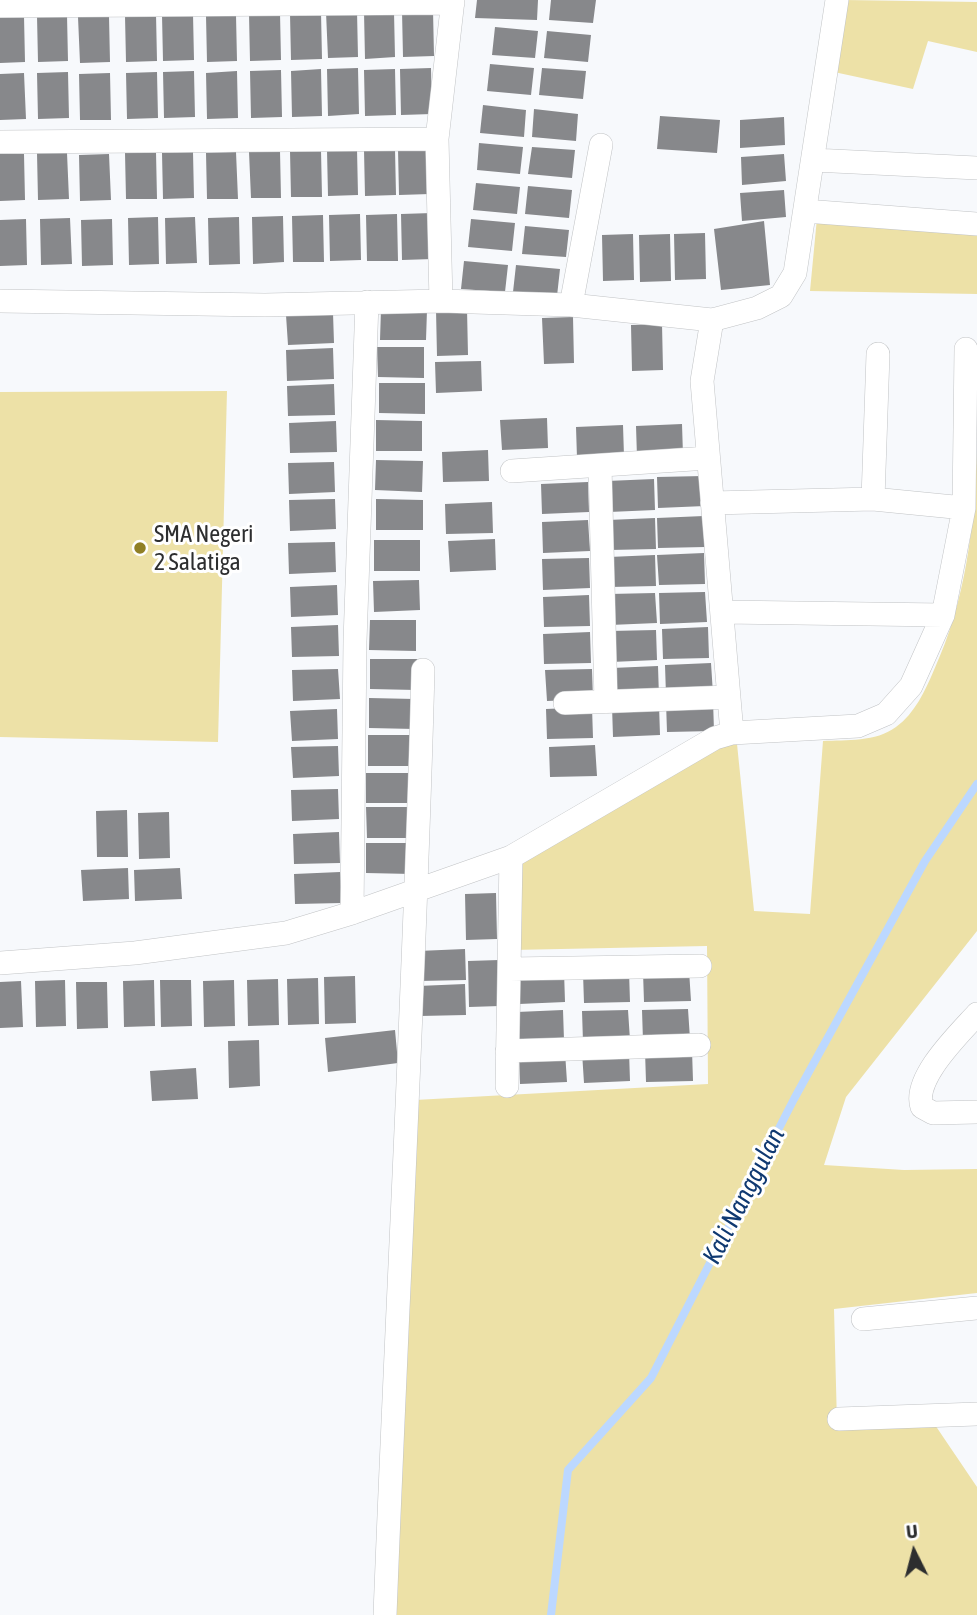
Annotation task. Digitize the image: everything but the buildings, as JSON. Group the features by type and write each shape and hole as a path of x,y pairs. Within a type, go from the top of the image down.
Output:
{"street":[{"path":"0,301 265,304 441,301 571,305 712,320 757,308 781,296 795,273 837,0"},
{"path":"0,6 453,2 437,139 441,301"},
{"path":"0,142 437,139"},
{"path":"571,305 601,145"},
{"path":"813,160 977,168"},
{"path":"805,211 977,224"},
{"path":"352,913 355,653 367,302"},
{"path":"712,320 702,381 732,733"},
{"path":"0,963 135,953 286,933 418,891 511,857 715,737 732,733 858,726 886,715 911,686 943,615 964,508 966,349"},
{"path":"873,499 878,354"},
{"path":"512,471 708,458"},
{"path":"600,466 606,702"},
{"path":"712,503 873,499 964,508"},
{"path":"723,612 943,615"},
{"path":"385,1615 405,1095 418,891 423,670"},
{"path":"565,704 729,697"},
{"path":"507,1086 511,857"},
{"path":"510,970 700,966"},
{"path":"977,1014 923,1081 919,1098 922,1107 933,1113 977,1112"},
{"path":"507,1051 699,1045"},
{"path":"863,1319 977,1308"},
{"path":"839,1419 977,1414"}],"shaded area":[{"path":"845,0 977,2 977,52 928,41 913,89 834,72"},
{"path":"817,218 977,225 977,294 810,291"},
{"path":"227,391 218,742 0,737 0,392"},
{"path":"977,451 977,931 846,1097 824,1165 904,1170 977,1169 977,1293 834,1309 837,1423 931,1419 977,1487 977,1615 387,1615 415,1100 708,1084 707,946 512,950 511,864 736,734 754,911 810,914 823,741 861,739 888,732 909,715 923,694 945,644 961,590 971,536"}],"waterway":[{"name":"Kali Nanggulan","path":"551,1615 568,1470 651,1378 794,1099 925,861 977,784"}],"place":[{"name":"SMA Negeri 2 Salatiga","path":"140,548"}]}
